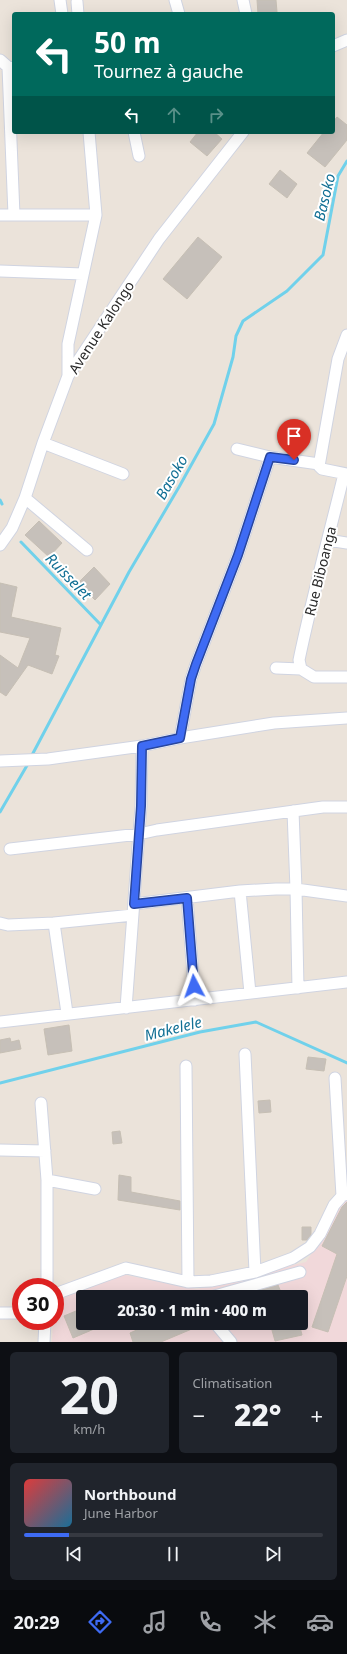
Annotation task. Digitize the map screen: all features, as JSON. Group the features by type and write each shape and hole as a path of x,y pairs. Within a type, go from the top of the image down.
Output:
{"street":[{"path":"60,0 62,12"},
{"path":"175,0 178,12"},
{"path":"243,0 246,12"},
{"path":"77,2 78,12"},
{"path":"335,45 347,40"},
{"path":"7,65 14,215"},
{"path":"68,376 68,344 96,215 89,134"},
{"path":"134,134 139,156"},
{"name":"Avenue Kalongo","path":"0,545 12,528 25,498 43,443 68,376 159,239 241,134"},
{"path":"0,215 96,215"},
{"path":"0,271 83,274"},
{"path":"319,466 338,360 347,334"},
{"path":"43,443 123,474"},
{"path":"237,449 319,466 345,474"},
{"path":"180,738 191,679 238,555 270,457"},
{"name":"Rue Biboanga","path":"301,670 299,660 313,596 345,474"},
{"path":"25,498 87,550"},
{"path":"328,540 347,543"},
{"path":"276,668 301,670 314,677 347,677"},
{"path":"0,761 48,759 142,746 180,738 274,723 347,718"},
{"path":"126,1008 139,834 142,746"},
{"path":"10,849 139,834 157,830 293,811 347,807"},
{"path":"293,811 298,988"},
{"path":"0,923 54,923 187,898 240,891 296,889 347,896"},
{"path":"240,891 250,993"},
{"path":"187,898 195,1000"},
{"path":"54,923 67,1013"},
{"path":"0,1022 67,1013 126,1008 347,982"},
{"path":"245,1054 255,1272"},
{"path":"186,1066 188,1282"},
{"path":"64,1291 126,1268 188,1282 211,1281 255,1272 294,1258 310,1247 320,1234 334,1205 344,1195 335,1078"},
{"path":"41,1103 47,1180 47,1278"},
{"path":"0,1150 45,1151"},
{"path":"47,1180 95,1189"},
{"path":"236,1290 300,1272"},
{"path":"0,1313 12,1313"},
{"path":"44,1342 45,1330"},
{"path":"221,1330 231,1342"}],"shaded area":[{"path":"347,1199 347,1342 52,1342 53,1330 64,1330 64,1297 76,1292 76,1330 308,1330 308,1290 81,1290 120,1274 197,1289 306,1262 316,1247 339,1200"}],"building":[{"path":"257,0 276,0 277,12 258,12"},
{"path":"337,117 347,125 347,140 325,167 307,153 322,134 335,134 335,120"},
{"path":"196,134 216,134 222,139 207,156 190,142"},
{"path":"280,170 297,184 287,198 269,184"},
{"path":"198,237 222,257 187,299 163,279"},
{"path":"39,521 62,543 49,557 25,535"},
{"path":"94,567 110,584 95,600 78,583"},
{"path":"0,583 17,587 11,617 61,628 55,655 59,656 52,674 28,665 6,696 0,692 0,655 18,668 30,638 0,632"},
{"path":"69,1025 72,1051 48,1055 44,1029"},
{"path":"10,1038 11,1042 19,1040 21,1049 0,1053 0,1040"},
{"path":"308,1057 326,1059 324,1071 306,1069"},
{"path":"270,1100 271,1112 259,1113 258,1101"},
{"path":"120,1131 122,1143 113,1144 112,1132"},
{"path":"119,1175 131,1177 131,1192 180,1201 180,1210 118,1200"},
{"path":"347,1202 347,1276 328,1332 312,1327 337,1254 322,1246 342,1207"},
{"path":"302,1227 311,1227 311,1235 307,1240 302,1240"},
{"path":"278,1285 280,1290 261,1290"},
{"path":"76,1311 76,1330 92,1330 73,1338 64,1316"},
{"path":"137,1330 189,1330 161,1342 133,1342 130,1333"},
{"path":"272,1330 301,1330 302,1335 275,1341"}],"waterway":[{"name":"Basoko","path":"31,757 129,572 214,424 233,357 236,336 243,321 287,291 323,255 338,176 347,161"},
{"name":"Ruisselet","path":"0,500 2,504"},
{"name":"Ruisselet","path":"21,542 101,625"},
{"name":"Basoko","path":"0,812 29,762"},
{"name":"Makelele","path":"0,1083 200,1032 256,1022 347,1063"}],"route":[{"path":"194,986 187,898 134,904 141,806 142,746 180,738 191,679 238,555 270,457 294,460"}]}
